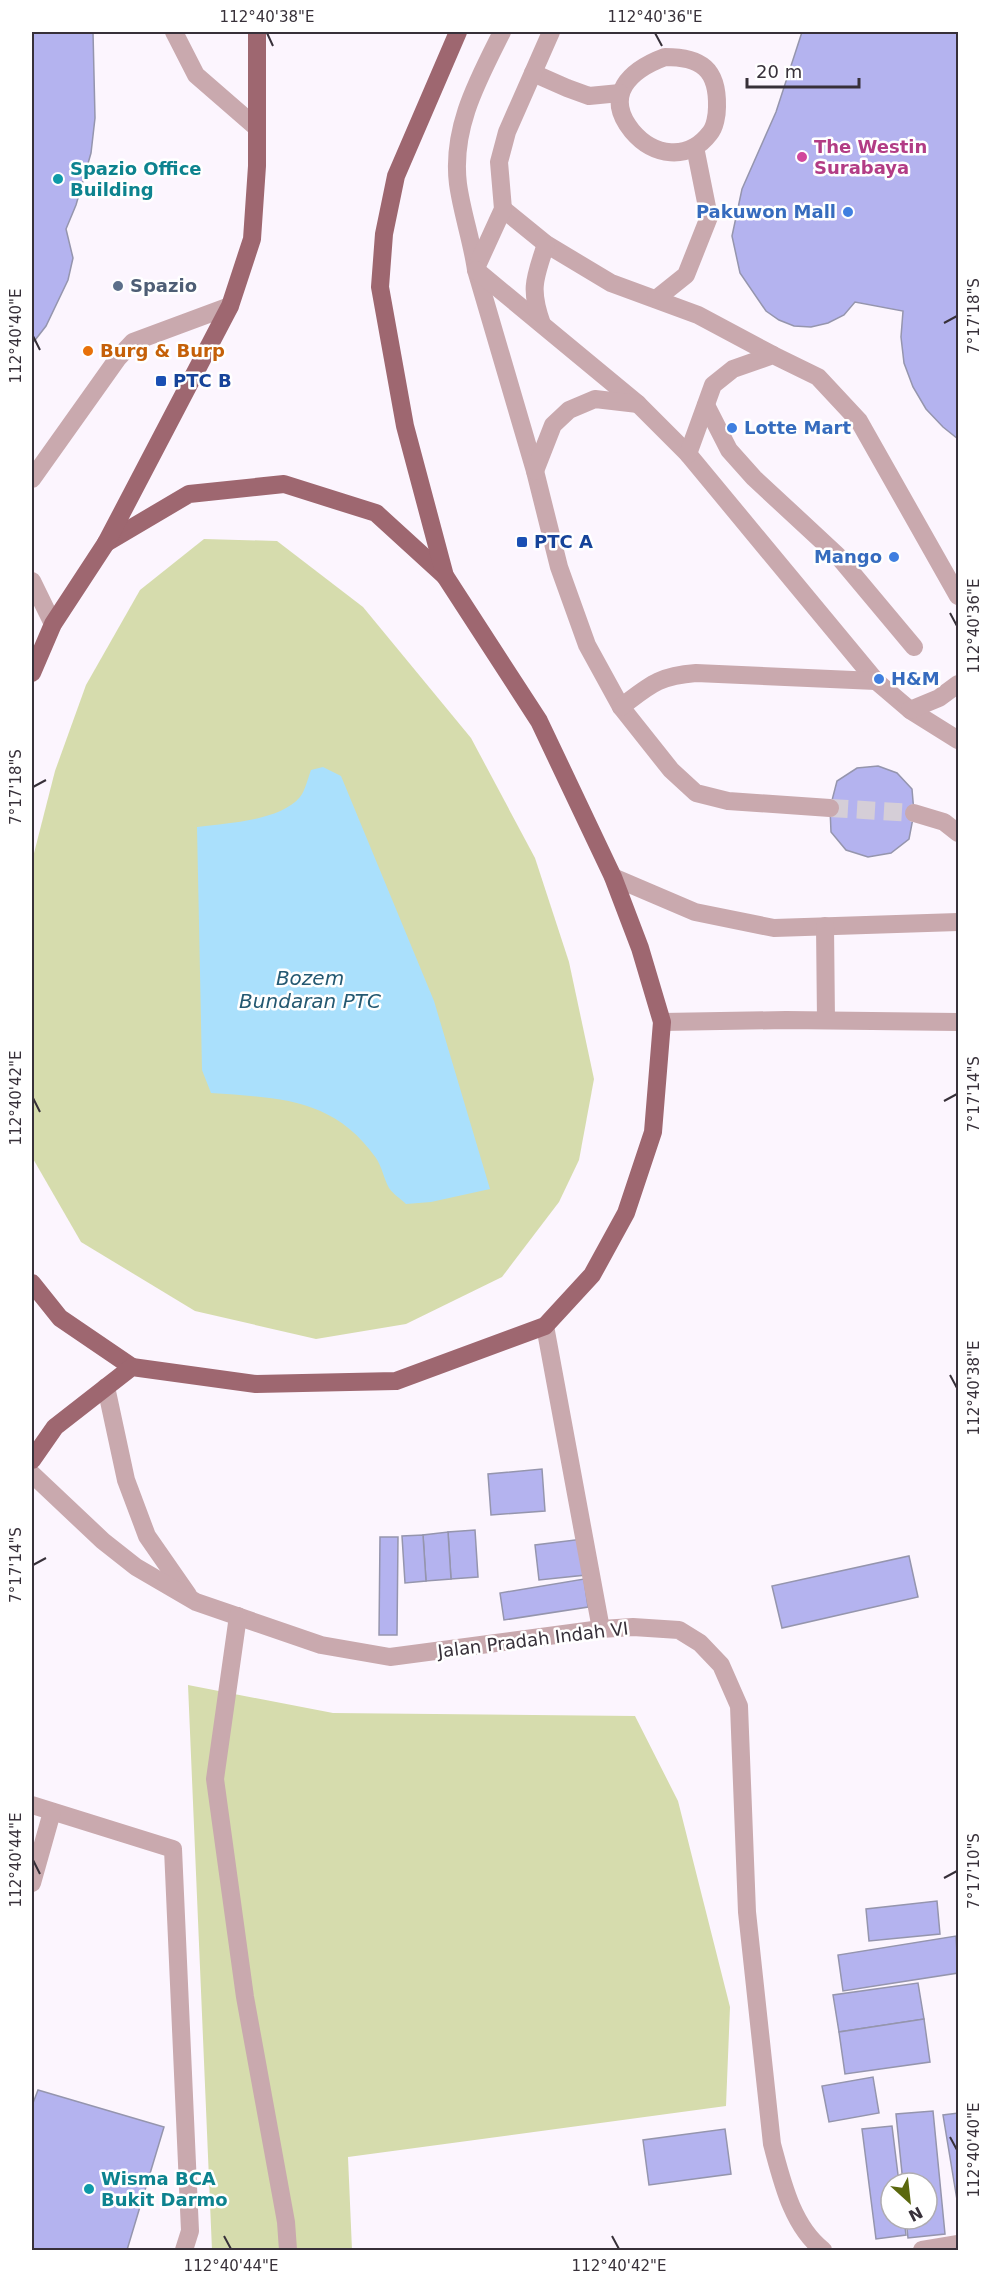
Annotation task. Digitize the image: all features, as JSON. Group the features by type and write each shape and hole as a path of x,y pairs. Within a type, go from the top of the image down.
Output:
{"main road":[{"path":"32,673 53,624 106,543 230,306 252,239 257,166 257,32"},
{"path":"445,576 405,426 380,287 384,234 396,176 458,32"},
{"path":"32,1284 60,1318 132,1367 256,1384 396,1381 545,1326 592,1275 626,1213 653,1132 662,1022 640,948 613,877 538,721 445,576 376,513 284,484 189,494 106,543"},
{"path":"32,1460 55,1427 132,1367"}],"street":[{"path":"174,32 196,75 257,128"},
{"path":"502,32 467,103 459,146 461,206 473,247 476,270 535,471 559,567 587,645 621,707 671,770 696,793 728,801 830,808"},
{"path":"476,270 503,209 499,162 507,132 551,32"},
{"path":"664,57 685,57 702,64 713,77 717,97 717,115 711,132 695,147 678,153 660,151 642,144 629,127 621,111 620,93 630,76 647,63 664,57"},
{"path":"533,73 589,96 620,93"},
{"path":"656,299 686,275 709,218 695,147"},
{"path":"503,209 546,244 611,283 698,315 818,377 859,421 958,596"},
{"path":"542,326 534,303 533,283 546,244"},
{"path":"476,270 638,404 688,454 876,681 910,710 958,740"},
{"path":"32,479 118,358 134,342 230,306"},
{"path":"688,454 713,385 733,369 773,355"},
{"path":"535,471 553,425 569,410 595,399 638,404"},
{"path":"706,405 729,450 754,478 837,555 914,647"},
{"path":"32,581 53,624"},
{"path":"621,707 652,684 672,675 696,673 876,681"},
{"path":"910,710 939,698 958,684"},
{"path":"914,813 944,822 958,833"},
{"path":"613,877 695,912 774,928 958,922"},
{"path":"825,926 826,1020"},
{"path":"662,1022 826,1020 958,1022"},
{"path":"545,1326 601,1629"},
{"path":"106,1387 126,1480 147,1536 191,1599"},
{"name":"Jalan Pradah Indah VI","path":"32,1474 104,1541 136,1567 191,1599 321,1645 390,1657 601,1629 633,1627 679,1630 700,1643 722,1665 739,1706 747,1912 772,2144 782,2181 798,2222 816,2250"},
{"path":"238,1616 215,1779 244,1997 286,2222 288,2250"},
{"path":"32,1805 172,1849 190,2231 184,2250"},
{"path":"32,1883 52,1812"},
{"path":"922,2250 958,2244"}],"green space":[{"path":"204,539 277,541 363,607 471,738 535,858 569,962 594,1079 579,1160 559,1202 502,1277 406,1324 316,1339 195,1311 81,1242 32,1157 32,861 55,771 86,685 140,590"},
{"path":"188,1685 333,1713 635,1716 678,1801 730,2007 726,2106 348,2157 352,2250 212,2250"}],"water":[{"name":"Bozem Bundaran PTC","path":"323,767 341,776 434,1001 490,1189 431,1202 406,1204 389,1188 376,1158 359,1138 342,1123 323,1112 302,1104 281,1100 211,1093 202,1070 197,827 252,820 280,811 300,797 311,770"}],"building":[{"name":"Spazio Office Building","path":"32,32 93,32 95,118 91,153 76,205 66,229 73,258 68,280 46,326 32,344"},
{"name":"Pakuwon Mall","path":"802,32 958,32 958,439 926,409 913,387 904,363 901,337 903,311 855,302 844,315 828,323 811,327 794,326 766,311 740,273 732,236 742,189 776,112"},
{"path":"878,766 897,773 912,789 914,813 909,839 891,853 868,857 846,850 831,832 830,808 837,781 857,768"},
{"path":"542,1469 545,1511 491,1515 488,1474"},
{"path":"475,1530 478,1577 451,1579 448,1532"},
{"path":"448,1532 451,1579 426,1581 423,1535"},
{"path":"423,1535 426,1581 405,1583 402,1536"},
{"path":"380,1537 398,1537 397,1635 379,1635"},
{"path":"583,1539 586,1575 539,1580 535,1545"},
{"path":"909,1556 918,1597 782,1628 772,1586"},
{"path":"584,1579 588,1607 504,1620 500,1593"},
{"path":"937,1901 940,1934 869,1941 866,1909"},
{"path":"956,1936 958,1973 843,1991 838,1955"},
{"path":"918,1983 924,2019 839,2032 833,1995"},
{"path":"924,2019 930,2062 845,2074 839,2032"},
{"path":"873,2077 879,2113 829,2122 822,2086"},
{"name":"Wisma BCA Bukit Darmo","path":"38,2090 164,2127 127,2250 32,2250 32,2103"},
{"path":"933,2111 939,2171 902,2171 896,2114"},
{"path":"958,2113 958,2206 943,2115"},
{"path":"892,2126 898,2171 879,2171 879,2231 906,2231 906,2235 876,2239 862,2129"},
{"path":"725,2129 731,2174 649,2185 643,2140"},
{"path":"939,2172 945,2234 908,2238 907,2231 939,2231"}],"tunnel":[{"path":"830,808 914,813"}],"place":[{"name":"The Westin Surabaya","path":"802,157"},
{"name":"Spazio Office Building","path":"58,179"},
{"name":"Pakuwon Mall","path":"848,212"},
{"name":"Spazio","path":"118,286"},
{"name":"Burg & Burp","path":"88,351"},
{"name":"PTC B","path":"161,381"},
{"name":"Lotte Mart","path":"732,428"},
{"name":"PTC A","path":"522,542"},
{"name":"Mango","path":"894,557"},
{"name":"H&M","path":"879,679"},
{"name":"Wisma BCA Bukit Darmo","path":"89,2189"}]}
